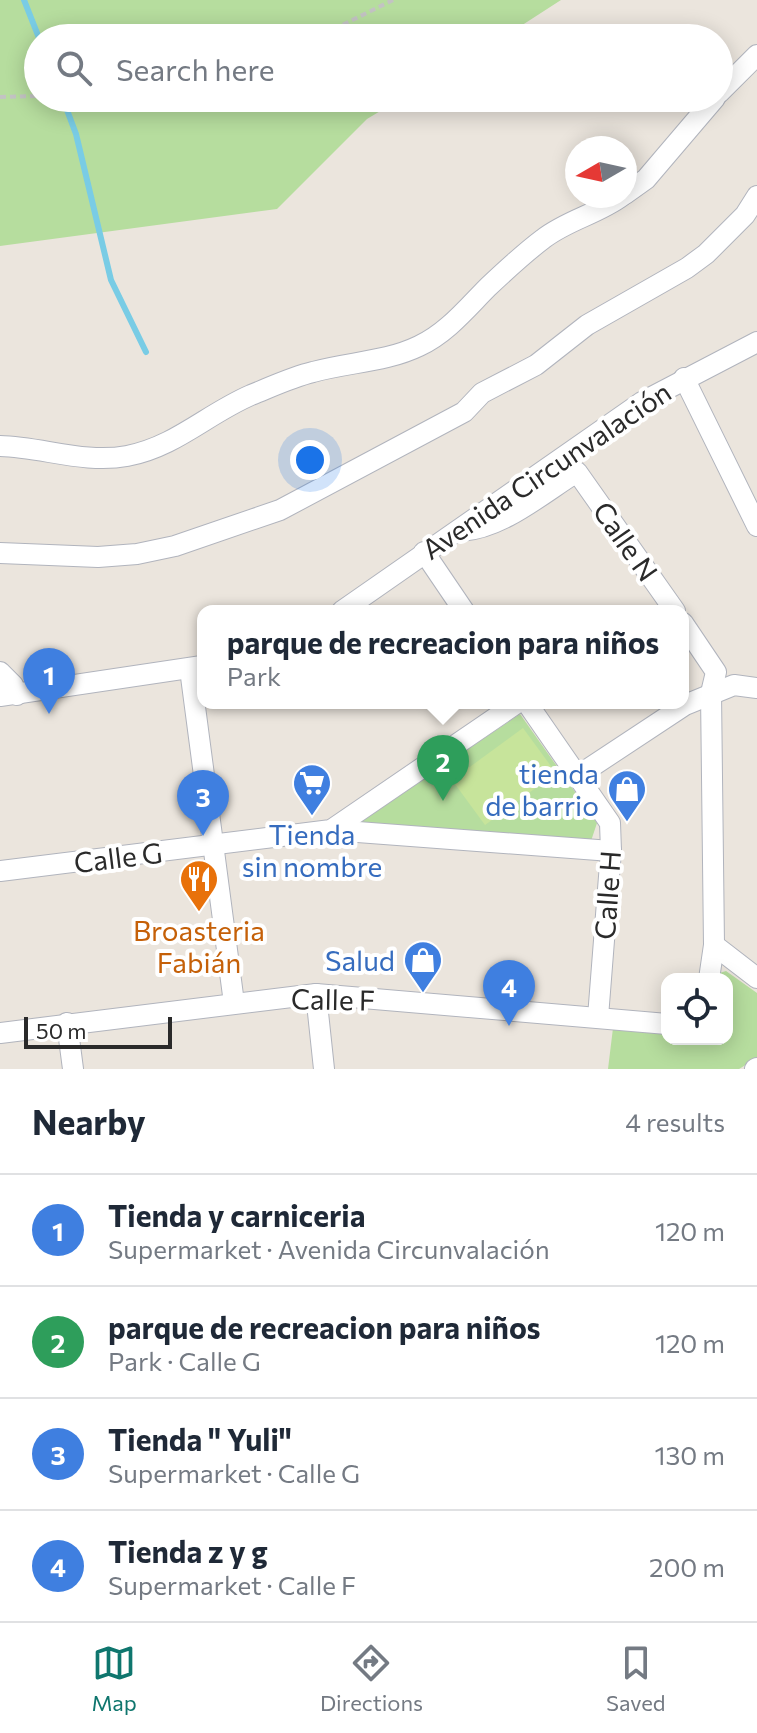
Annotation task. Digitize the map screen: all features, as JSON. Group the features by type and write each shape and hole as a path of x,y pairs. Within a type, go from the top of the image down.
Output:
{"street":[{"path":"733,79 757,55"},
{"path":"637,186 703,112"},
{"path":"0,553 98,557 137,554 175,546 280,510 464,412 482,393 536,365 587,325 687,268 728,232 757,196"},
{"path":"0,446 35,448 84,457 123,457 156,449 187,434 213,414 312,372 394,356 440,334 515,261 546,236 571,221 604,208"},
{"name":"Avenida Circunvalación","path":"350,605 630,410 684,378 757,342"},
{"path":"684,378 757,526"},
{"name":"Calle N","path":"454,531 475,530 502,518 577,472 671,605"},
{"path":"424,552 460,605"},
{"path":"689,632 716,672 711,693 714,945 710,973"},
{"path":"8,695 196,667"},
{"path":"0,672 13,685 8,695"},
{"path":"689,703 734,685 757,688"},
{"path":"200,709 234,1003"},
{"name":"Calle G","path":"331,830 508,709"},
{"name":"Calle H","path":"531,709 610,823 611,851 598,1017"},
{"path":"576,777 679,709"},
{"name":"Calle G","path":"0,871 331,830 611,851"},
{"path":"714,945 757,978"},
{"path":"316,994 324,1069"},
{"name":"Calle F","path":"0,1033 316,994 661,1023"},
{"path":"67,1023 73,1069"}],"path":[{"path":"344,24 393,0"},
{"path":"0,97 24,96"}],"green space":[{"path":"0,0 561,0 524,24 24,24 24,112 379,112 367,119 277,209 0,246"},
{"path":"520,714 597,823 591,841 353,826"},
{"path":"523,728 556,773 485,825 452,780"},
{"path":"733,976 757,993 757,1058 739,1069 608,1069 613,1028 661,1033 661,1045 733,1045"}],"waterway":[{"path":"24,0 33,24"},
{"path":"68,112 76,134 111,280 146,352"}],"place":[{"name":"Tienda y carniceria","path":"49,714"},
{"name":"parque de recreacion para niños","path":"443,801"},
{"name":"Tienda sin nombre","path":"312,817"},
{"name":"tienda de barrio","path":"627,823"},
{"name":"Tienda \" Yuli\"","path":"203,836"},
{"name":"Broasteria Fabián","path":"199,913"},
{"name":"Salud","path":"423,994"},
{"name":"Tienda z y g","path":"509,1026"}]}
